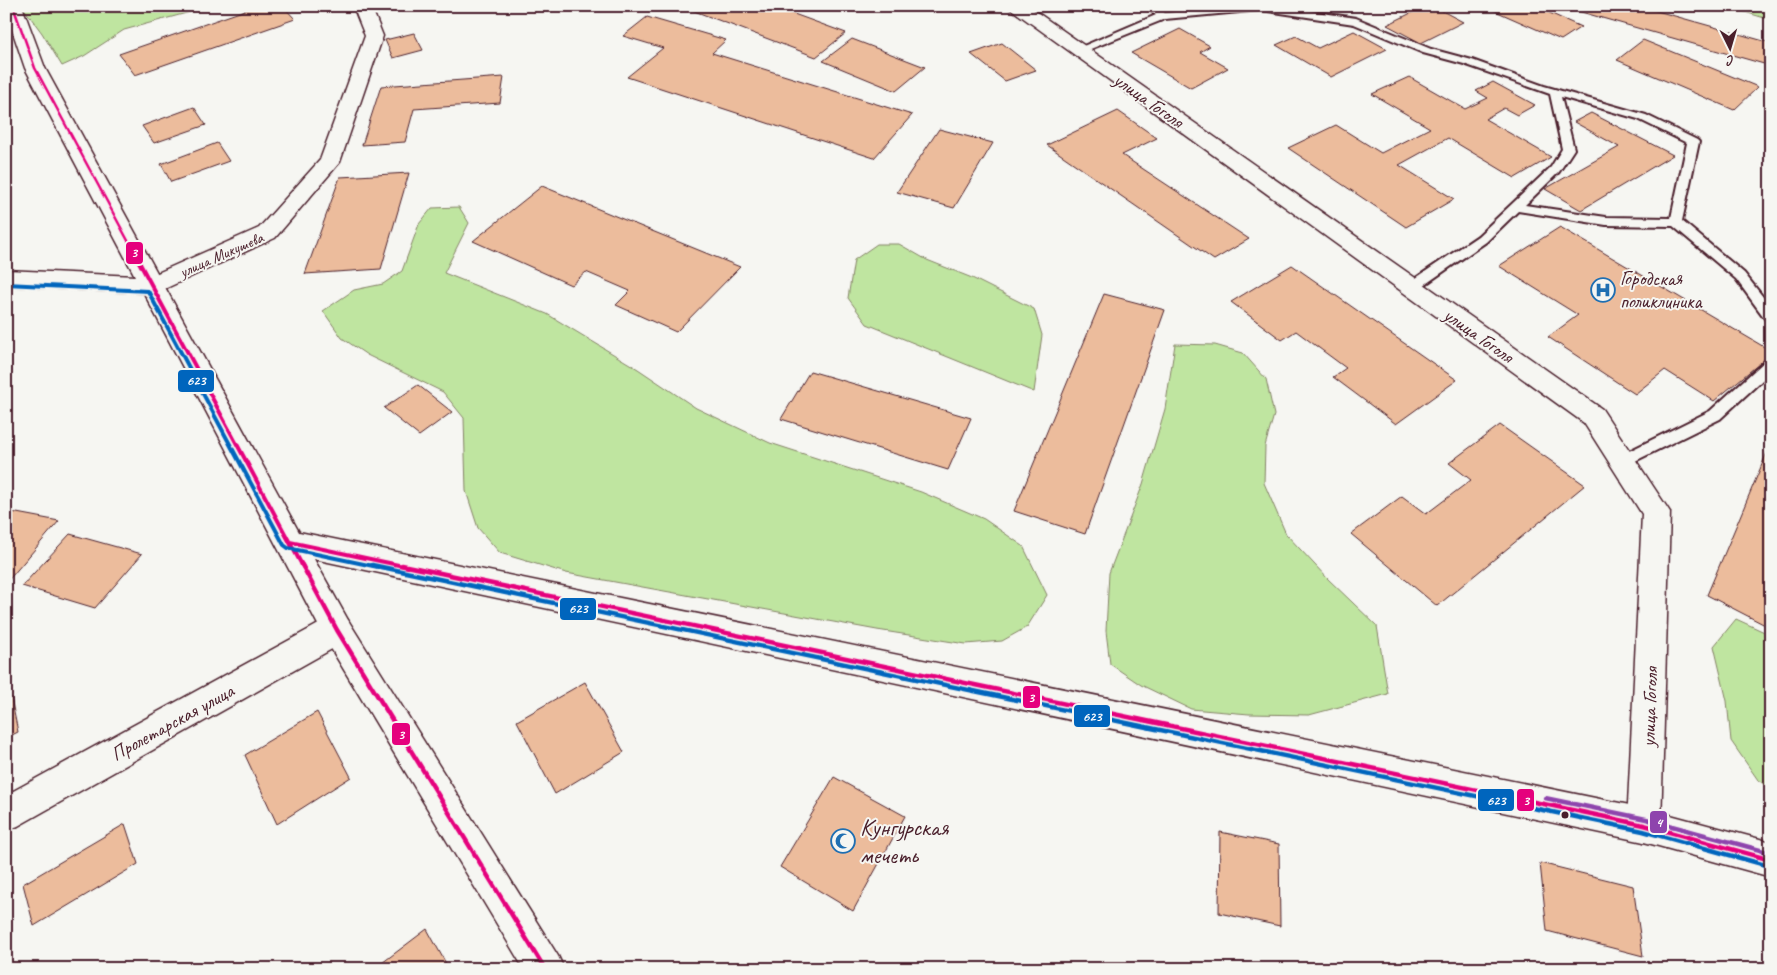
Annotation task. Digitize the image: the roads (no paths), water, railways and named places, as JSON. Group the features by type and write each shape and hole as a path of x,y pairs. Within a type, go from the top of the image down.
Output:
{"street":[{"path":"13,6 35,68 337,630 545,969"},
{"name":"улица Микушева","path":"6,278 152,285 267,233 330,162 374,36 362,6"},
{"name":"улица Гоголя","path":"1016,6 1593,416 1656,512 1644,825"},
{"path":"290,542 1644,825 1771,860"},
{"name":"Пролетарская улица","path":"6,814 337,630"}],"lane":[{"path":"1149,6 1163,16"},
{"path":"1337,6 1356,21"},
{"path":"1079,50 1163,16 1260,7 1356,21 1427,51 1468,62 1554,92 1642,117 1693,142 1676,222"},
{"path":"1412,287 1482,239 1555,169 1568,149 1554,92"},
{"path":"1516,207 1606,221 1676,222 1740,276 1771,317"},
{"path":"1622,461 1715,415 1771,364"}],"place":[{"name":"Городская поликлиника","path":"1603,290"},
{"name":"Кунгурская мечеть","path":"843,841"}]}
